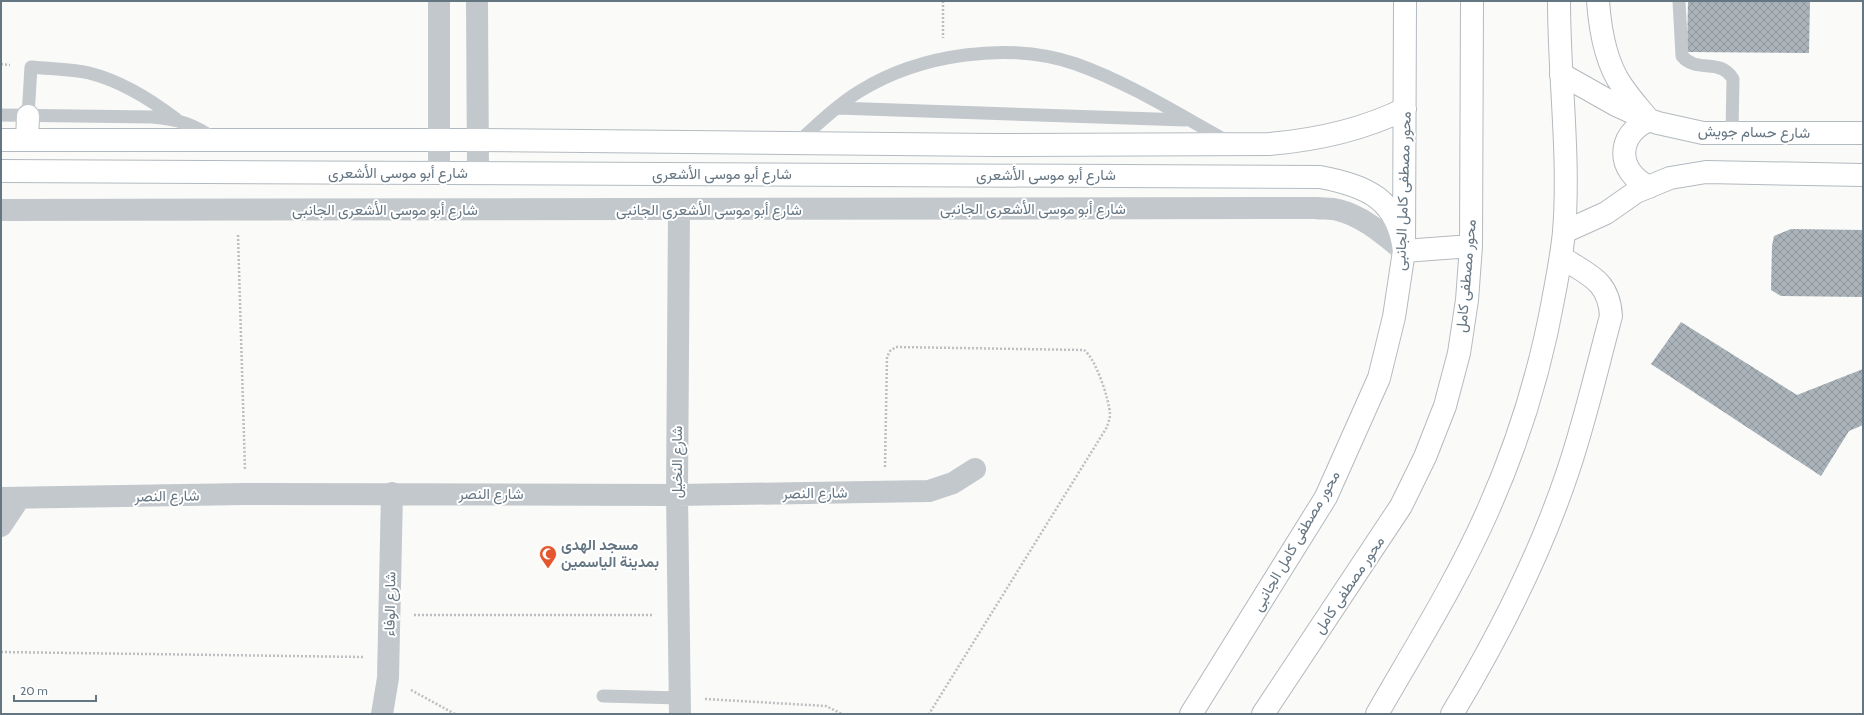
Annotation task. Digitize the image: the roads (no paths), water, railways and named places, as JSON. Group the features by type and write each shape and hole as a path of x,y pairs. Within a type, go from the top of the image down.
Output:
{"street":[{"path":"439,1 439,173"},
{"path":"477,1 478,173"},
{"name":"محور مصطفى كامل الجانبى","path":"1191,714 1326,497 1379,378 1394,317 1404,251 1405,1"},
{"name":"محور مصطفى كامل","path":"1263,714 1402,506 1425,457 1445,406 1459,353 1468,300 1471,246 1472,1"},
{"path":"1598,1 1599,21 1610,62 1621,85 1649,120 1632,130 1624,148 1624,158 1627,168 1640,182 1649,186"},
{"path":"1377,714 1459,570 1489,509 1512,452 1537,374 1546,337 1561,257 1564,232 1566,177 1559,2"},
{"name":"شارع حسام جويش","path":"1561,74 1616,105 1658,124 1703,133 1863,133"},
{"name":"شارع أبو موسى الأشعرى","path":"1,140 478,140 797,143 1269,144 1307,141 1336,135 1364,126 1405,109"},
{"path":"27,140 28,116"},
{"name":"شارع أبو موسى الأشعرى","path":"1,171 1320,177 1343,181 1366,191 1385,204 1398,223 1402,234 1404,251"},
{"path":"1564,232 1606,213 1636,192 1670,178 1706,172 1863,175"},
{"name":"شارع أبو موسى الأشعرى الجانبى","path":"1,210 1316,208 1337,210 1351,214 1374,228 1404,251"},
{"name":"شارع النخيل","path":"679,210 677,495 680,706"},
{"path":"1404,251 1471,246"},
{"path":"1452,714 1483,664 1517,600 1545,532 1568,471 1611,316 1610,302 1607,293 1600,284 1561,257"},
{"name":"شارع النصر","path":"10,498 245,494 392,493 677,495 929,491 953,483 975,468"},
{"name":"شارع الوفاء","path":"382,714 388,667 392,493"},
{"path":"1,526 10,498"}],"lane":[{"path":"1679,1 1680,49 1682,56 1691,64 1722,68 1729,73 1733,79 1732,134"},
{"path":"797,143 837,108 860,91 899,71 943,58 994,53 1031,54 1075,64 1116,81 1232,144"},
{"path":"28,116 31,67 89,73 116,83 148,98 176,119 198,128 218,141"},
{"path":"837,108 1189,120"},
{"path":"1,115 152,117 176,119"},
{"path":"603,696 680,706"}],"place":[{"name":"مسجد الهدى بمدينة الياسمين","path":"548,569"}]}
